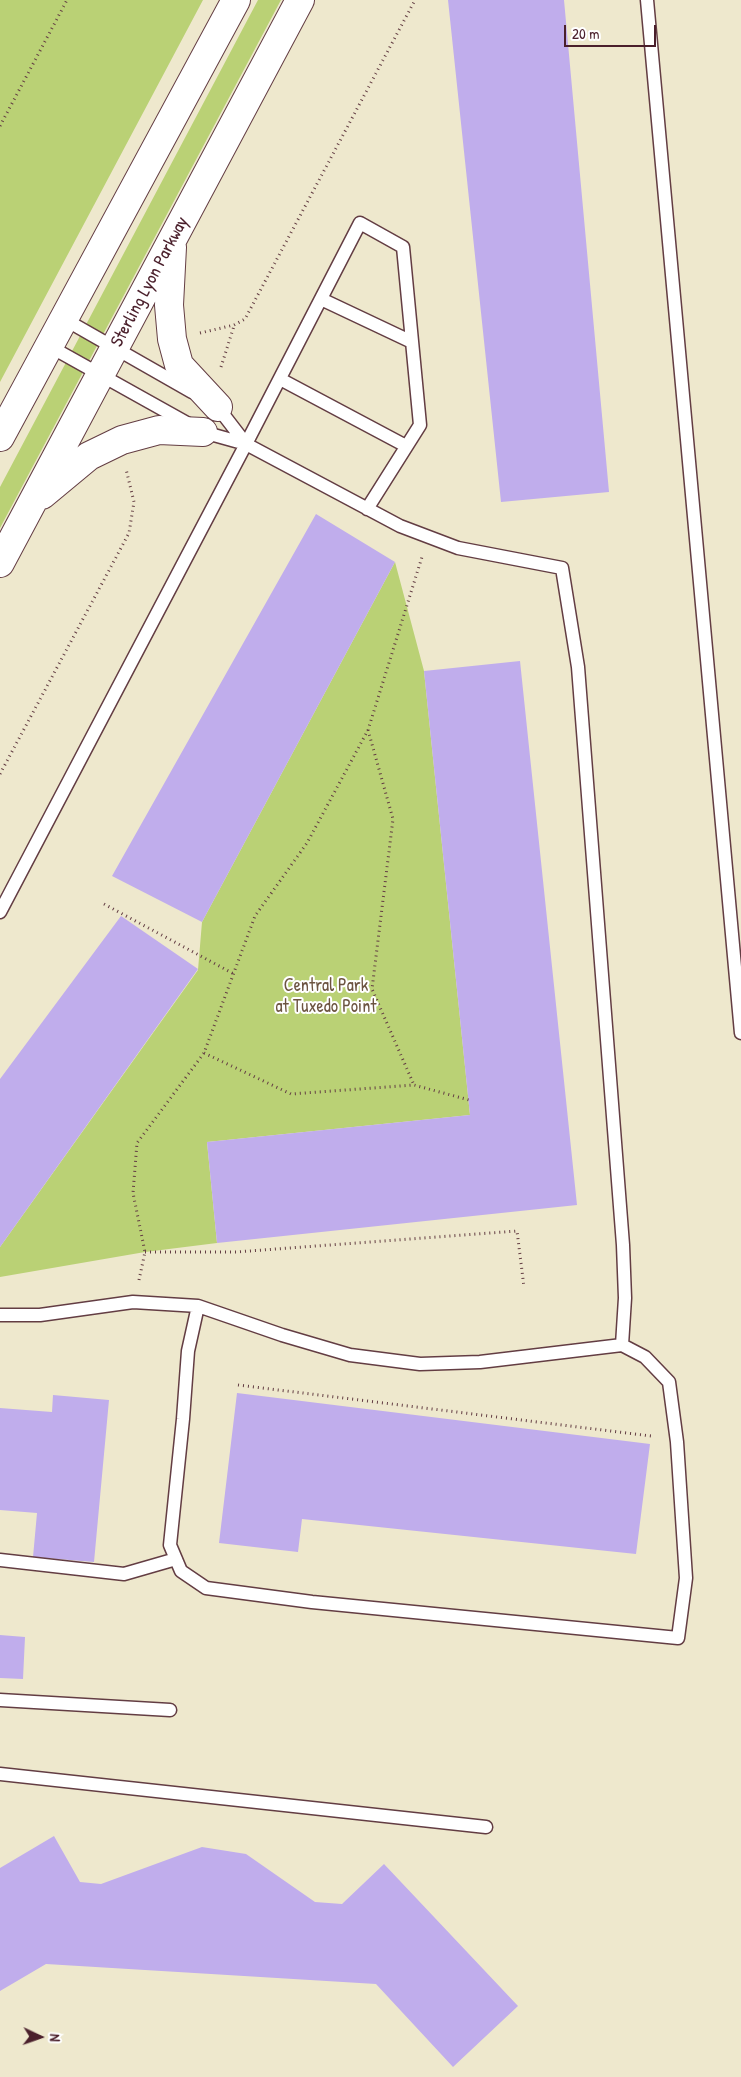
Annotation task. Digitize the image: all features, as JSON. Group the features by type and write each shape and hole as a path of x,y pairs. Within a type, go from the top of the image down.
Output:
{"main road":[{"path":"0,437 236,0"},
{"name":"Sterling Lyon Parkway","path":"0,564 300,0"},
{"path":"172,240 169,305 172,339 179,365 215,403"},
{"path":"31,504 89,456 122,440 159,430 204,432"}],"lane":[{"path":"647,0 741,1033"},
{"path":"0,912 280,380 360,223 402,247 420,425 367,509"},
{"path":"321,299 412,342"},
{"path":"64,319 215,403 246,444"},
{"path":"49,346 204,432 246,444 400,526 458,548 562,568 578,667 622,1235 625,1298 622,1345"},
{"path":"280,380 406,446"},
{"path":"0,1315 40,1315 133,1302 198,1306 282,1335 350,1355 420,1364 480,1362 622,1345 645,1357 669,1382 676,1442 686,1578 678,1638 312,1602 206,1588 181,1571 170,1545 188,1351 198,1306"},
{"path":"0,1560 124,1574 176,1559"},
{"path":"0,1700 170,1710"},
{"path":"0,1774 486,1827"}],"path":[{"path":"0,126 67,0"},
{"path":"215,403 234,325"},
{"path":"133,1302 145,1252 133,1193 138,1143 204,1053 255,916 307,843 368,730 428,537"},
{"path":"368,730 392,819 372,989 414,1085"},
{"path":"104,904 234,974"},
{"path":"204,1053 291,1094 414,1085 469,1100"},
{"path":"145,1252 236,1252 517,1231 524,1287"},
{"path":"238,1385 651,1436"}],"green space":[{"path":"0,0 203,0 0,382"},
{"path":"258,0 281,0 0,528 0,487"},
{"name":"Central Park at Tuxedo Point","path":"395,562 424,671 470,1115 207,1142 217,1243 145,1252 0,1277 0,1247 198,970 202,922"}],"building":[{"path":"448,0 564,0 609,492 501,502"},
{"path":"316,514 395,562 202,922 112,876"},
{"path":"520,661 577,1205 217,1243 207,1142 470,1115 424,671"},
{"path":"121,916 198,969 0,1247 0,1079"},
{"path":"237,1393 650,1444 636,1554 302,1519 298,1552 219,1543"},
{"path":"53,1395 109,1400 94,1562 33,1557 37,1513 0,1510 0,1408 52,1412"},
{"path":"0,1635 25,1637 23,1679 0,1678"},
{"path":"54,1836 80,1882 101,1884 202,1847 246,1854 315,1902 342,1904 384,1864 518,2006 453,2067 376,1984 46,1964 0,1991 0,1868"}]}
